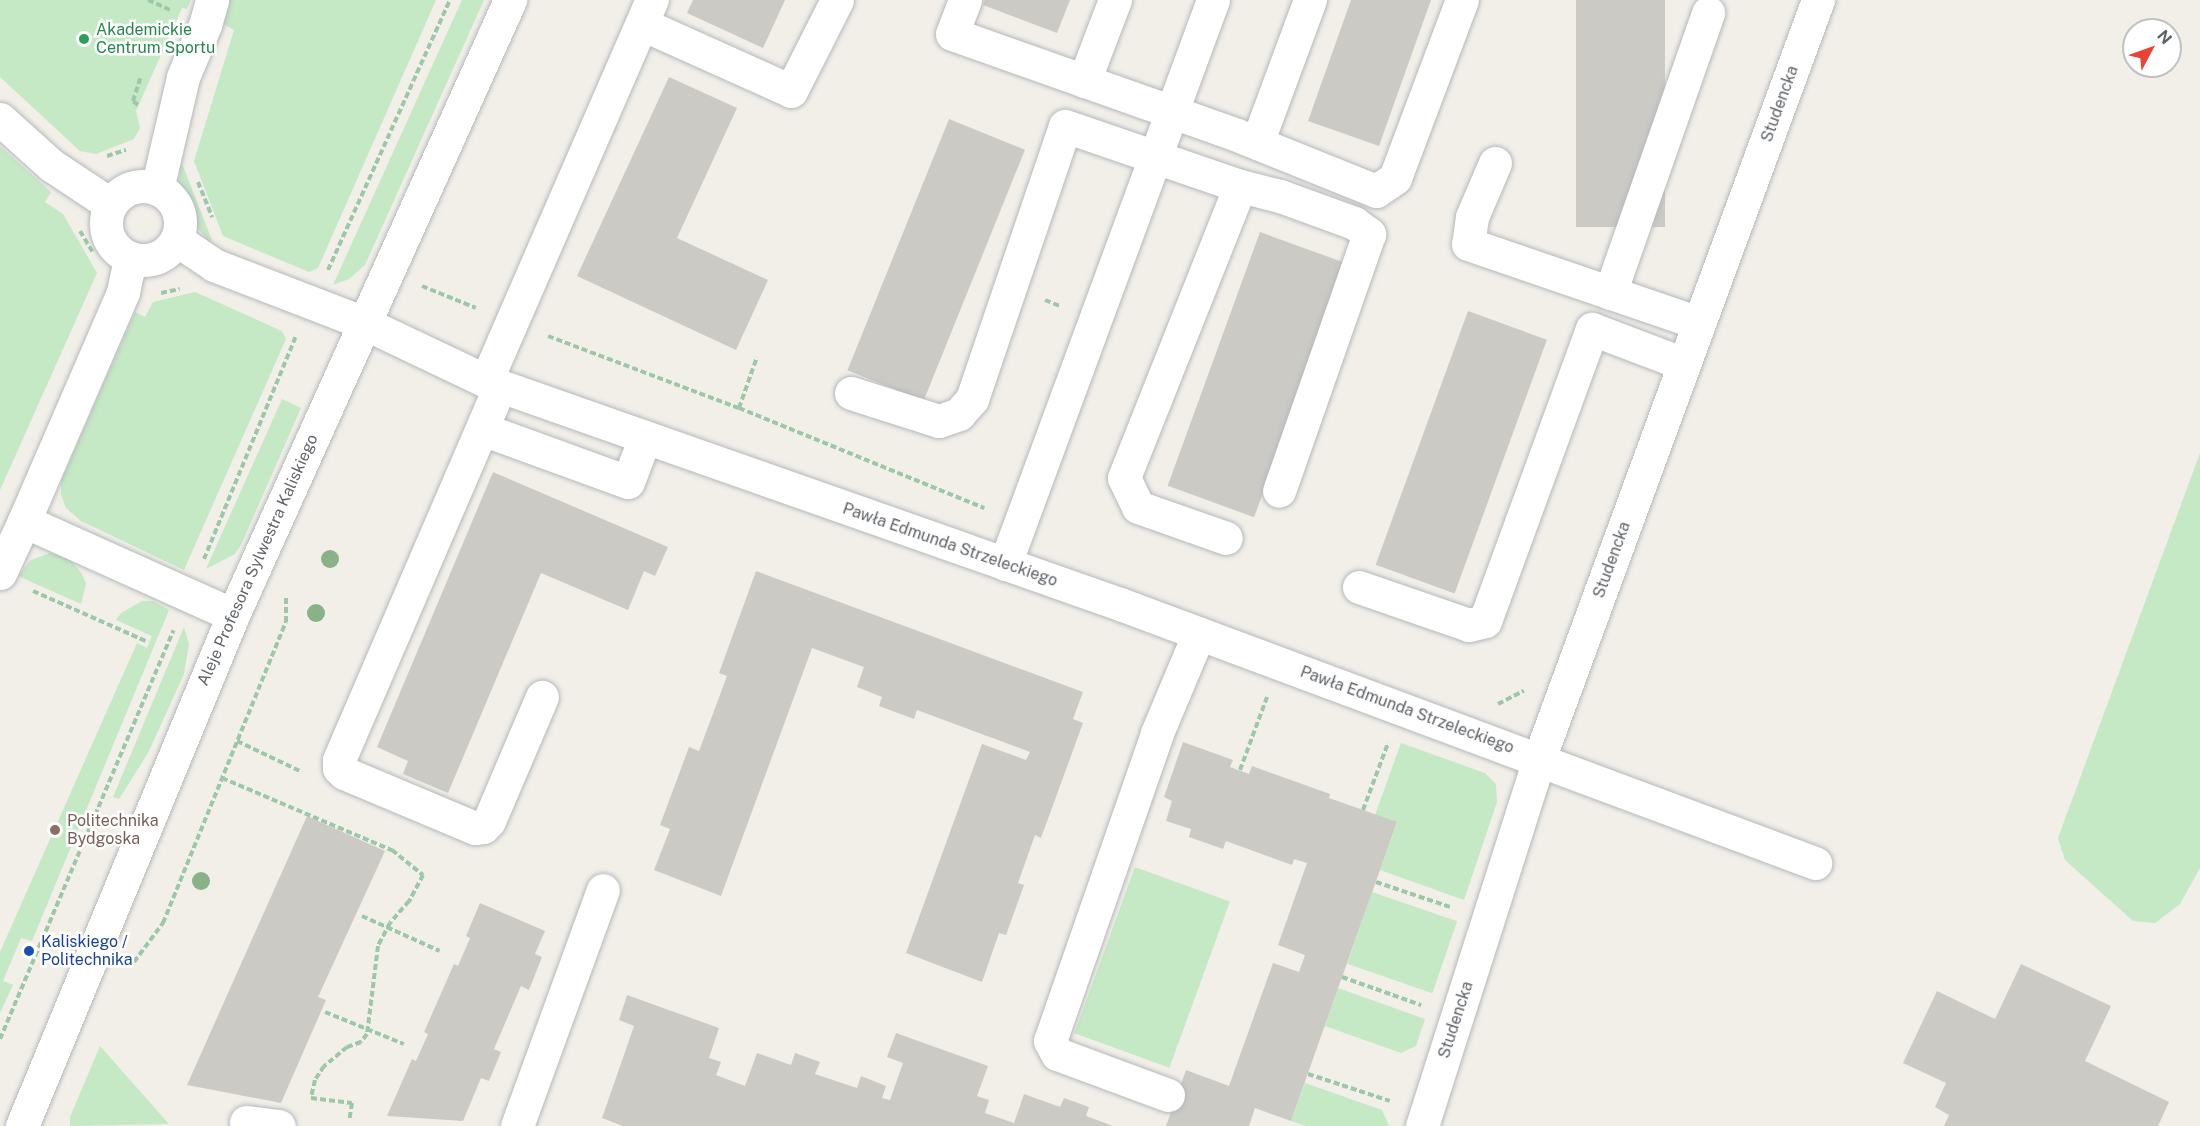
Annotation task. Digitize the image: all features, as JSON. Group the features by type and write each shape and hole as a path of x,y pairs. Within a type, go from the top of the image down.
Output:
{"street":[{"path":"157,189 183,77 205,25 212,0"},
{"name":"Aleje Profesora Sylwestra Kaliskiego","path":"22,1126 233,615 510,0"},
{"path":"542,697 489,821 483,827 475,828 344,773 339,768 339,760 482,429 511,323 647,12 791,91 837,0"},
{"path":"965,0 952,34 1257,143 1376,191 1395,178 1462,0"},
{"path":"1084,81 1115,0"},
{"path":"1005,564 1213,0"},
{"path":"1257,143 1310,0"},
{"name":"Studencka","path":"1422,1126 1539,759 1818,0"},
{"path":"1610,293 1708,13"},
{"path":"0,119 51,165 110,204"},
{"path":"851,393 939,421 959,414 972,399 1065,126 1240,186 1280,196 1354,223 1369,234 1279,491"},
{"path":"1495,163 1472,217 1467,244 1700,323"},
{"path":"1226,538 1138,507 1124,478 1240,186"},
{"path":"134,187 157,189 175,204 180,216 177,240 163,255 153,259 130,258 116,249 106,231 110,204 115,197 134,187"},
{"name":"Pawła Edmunda Strzeleckiego","path":"177,240 214,264 312,305 364,323 493,383 1199,633 1815,863"},
{"path":"11,579 24,521 123,292 130,258"},
{"path":"1359,587 1469,625 1485,621 1592,329 1684,364"},
{"path":"482,429 628,482 645,437"},
{"path":"24,521 233,615"},
{"path":"1168,1095 1057,1054 1050,1041 1158,734 1199,633"},
{"path":"517,1126 603,890"},
{"path":"246,1122 279,1126"}],"path":[{"path":"0,1039 189,597 299,330 450,0"},
{"path":"416,284 511,323 739,408 1020,522"},
{"path":"739,408 757,357"},
{"path":"11,579 148,642"},
{"path":"129,968 163,923 286,622 286,590"},
{"path":"1240,770 1271,686"},
{"path":"1488,709 1526,690"},
{"path":"237,741 334,786 344,773"},
{"path":"1363,810 1389,741"},
{"path":"222,778 393,850 423,875 409,901 388,927 378,946 368,1029 361,1042 347,1047 318,1073 311,1098 352,1103 349,1121"},
{"path":"1376,882 1457,910"},
{"path":"362,916 440,951"},
{"path":"1342,976 1426,1006"},
{"path":"325,1012 404,1044"},
{"path":"1308,1074 1394,1102"}],"green space":[{"name":"Akademickie Centrum Sportu","path":"0,0 191,0 187,9 182,8 136,111 140,128 134,139 96,154 80,151 0,77"},
{"path":"227,0 436,0 318,268 309,272 223,236 194,161 234,30 223,24"},
{"path":"462,0 484,0 365,265 349,279 333,285"},
{"path":"0,146 51,192 45,202 63,214 97,273 0,490"},
{"path":"180,166 183,166 212,240 209,242 194,224 179,190"},
{"path":"195,292 282,331 286,339 184,570 81,521 66,508 61,495 61,481 135,312 145,317 153,302"},
{"path":"282,399 301,408 241,545 235,554 206,569"},
{"path":"2200,453 2200,868 2180,904 2155,923 2133,921 2065,860 2058,838"},
{"path":"50,553 69,558 82,574 86,584 81,604 18,576 31,560"},
{"path":"142,601 153,601 169,610 32,941 21,938 3,981 13,985 0,1013 0,952 137,643 147,648 152,636 116,620 121,613"},
{"path":"184,627 189,644 184,674 148,753 119,799 113,797"},
{"path":"1401,743 1485,773 1496,784 1497,802 1464,900 1380,870 1397,823 1375,815"},
{"path":"1135,867 1230,902 1169,1068 1074,1033"},
{"path":"1372,892 1457,921 1432,993 1347,964"},
{"path":"1338,988 1425,1019 1416,1046 1401,1053 1325,1026"},
{"path":"100,1046 169,1124 70,1126 70,1117"},
{"path":"1305,1083 1382,1110 1389,1126 1306,1126 1291,1121"}],"building":[{"path":"693,0 785,0 763,48 687,13"},
{"path":"985,0 1070,0 1057,33 983,5"},
{"path":"1351,0 1431,0 1379,146 1308,121"},
{"path":"1576,0 1665,0 1665,227 1576,227"},
{"path":"669,77 737,108 677,238 768,280 736,350 577,276"},
{"path":"949,119 1025,150 924,401 847,370"},
{"path":"1260,232 1346,263 1254,517 1168,486"},
{"path":"1468,311 1547,340 1455,593 1376,565"},
{"path":"493,472 668,547 655,576 644,571 628,610 541,573 448,793 403,774 408,761 377,747"},
{"path":"756,571 1083,692 1073,719 1083,723 1041,838 1035,835 1018,883 1024,885 1006,935 999,933 982,982 906,953 982,744 1026,760 1030,752 917,710 914,719 879,706 882,697 857,687 864,667 812,648 721,896 654,870 670,829 660,825 689,747 699,751 727,676 719,673"},
{"path":"1183,742 1233,760 1230,767 1249,774 1252,766 1330,794 1329,798 1397,822 1291,1121 1255,1108 1249,1126 1166,1126 1186,1070 1229,1086 1273,963 1299,972 1305,955 1278,945 1307,863 1294,859 1292,865 1226,841 1223,849 1189,837 1191,829 1166,821 1172,801 1164,797"},
{"path":"307,816 385,851 318,997 326,1000 281,1103 187,1085"},
{"path":"480,903 545,931 535,954 542,957 529,990 521,986 494,1049 501,1052 489,1081 481,1078 463,1121 387,1116 412,1059 416,1061 428,1034 424,1032 454,964 458,966 470,938 466,936"},
{"path":"2021,964 2111,1006 2085,1061 2169,1102 2158,1126 1944,1126 1949,1115 1935,1107 1946,1083 1903,1063 1937,991 1995,1019"},
{"path":"627,995 719,1028 709,1058 721,1062 716,1075 745,1086 757,1053 791,1065 795,1053 820,1062 815,1074 857,1088 861,1076 886,1086 882,1098 890,1100 903,1063 887,1057 896,1033 988,1066 977,1096 989,1100 985,1113 1014,1123 1024,1094 1060,1107 1064,1098 1089,1107 1086,1116 1113,1126 623,1126 602,1118 634,1026 619,1020"}],"place":[{"name":"Akademickie Centrum Sportu","path":"84,39"},
{"name":"Politechnika Bydgoska","path":"55,830"},
{"name":"Kaliskiego / Politechnika","path":"29,951"}]}
